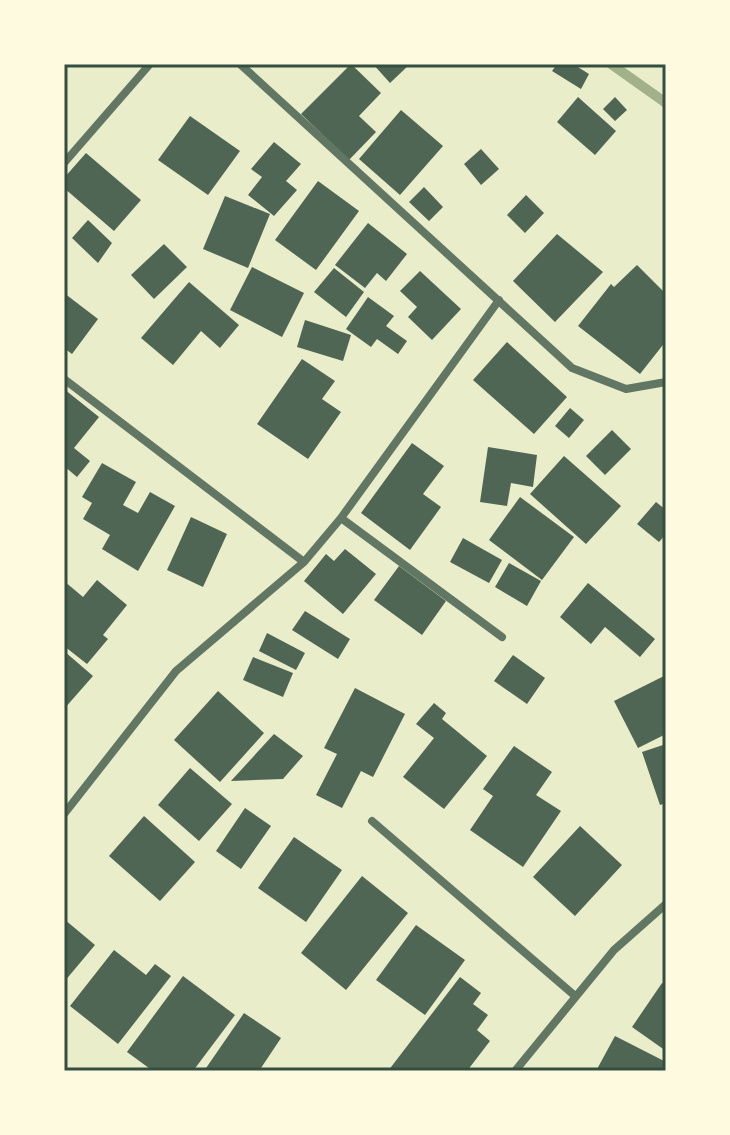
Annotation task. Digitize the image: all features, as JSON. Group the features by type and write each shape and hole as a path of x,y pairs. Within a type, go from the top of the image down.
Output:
{"street":[{"path":"64,163 150,64"},
{"path":"240,64 572,368 626,389 666,382"},
{"path":"64,814 176,671 304,562 341,518 499,300"},
{"path":"64,379 304,562"},
{"path":"341,518 502,637"},
{"path":"372,821 574,995"},
{"path":"515,1071 574,995 614,950 666,904"}],"building":[{"path":"351,64 381,93 359,116 376,132 349,160 301,114"},
{"path":"373,64 410,64 390,83"},
{"path":"557,64 573,64 589,74 581,89 552,71"},
{"path":"578,97 616,131 595,155 557,122"},
{"path":"615,97 627,110 615,121 603,109"},
{"path":"401,110 443,146 400,195 359,159"},
{"path":"190,116 240,151 208,195 158,160"},
{"path":"274,142 301,164 286,181 297,190 274,216 248,195 262,177 251,169"},
{"path":"481,149 499,169 481,185 464,164"},
{"path":"86,153 141,200 114,231 64,188 64,178"},
{"path":"318,181 359,211 316,270 275,240"},
{"path":"424,187 443,207 429,221 409,202"},
{"path":"526,195 544,213 525,233 507,215"},
{"path":"225,196 270,214 248,268 203,249"},
{"path":"88,220 112,243 98,263 72,238"},
{"path":"368,223 407,254 386,281 377,273 365,288 335,265"},
{"path":"557,234 603,272 555,322 513,281"},
{"path":"164,244 187,267 154,299 131,275"},
{"path":"637,265 666,294 666,341 640,374 578,326 611,284 614,287"},
{"path":"252,267 304,293 282,337 230,310"},
{"path":"334,268 364,292 346,317 314,292"},
{"path":"420,271 461,309 432,340 408,317 417,307 400,291"},
{"path":"189,282 239,325 220,348 201,331 173,365 141,338"},
{"path":"64,293 98,319 72,354 64,348"},
{"path":"368,297 394,316 386,326 407,341 398,354 377,339 371,347 346,329"},
{"path":"305,320 351,335 343,361 297,347"},
{"path":"507,342 567,397 534,434 473,380"},
{"path":"302,359 335,381 322,399 341,412 308,459 257,424"},
{"path":"64,389 99,417 74,448 90,461 77,477 64,466"},
{"path":"570,408 584,420 569,438 555,426"},
{"path":"612,430 631,449 605,475 586,456"},
{"path":"412,443 444,466 423,494 441,507 410,550 361,513"},
{"path":"488,447 537,455 533,487 511,483 507,506 480,502"},
{"path":"564,456 621,506 586,544 530,494"},
{"path":"102,463 136,482 123,505 138,513 150,492 175,506 138,571 102,549 110,535 83,519 92,503 82,497"},
{"path":"520,497 574,537 542,580 489,540"},
{"path":"656,502 666,510 666,534 659,542 637,524"},
{"path":"191,517 227,534 203,587 167,570"},
{"path":"463,538 502,560 489,583 450,562"},
{"path":"345,549 376,574 343,614 304,581 326,554 334,561"},
{"path":"509,563 541,581 527,606 495,587"},
{"path":"399,566 446,601 422,635 374,600"},
{"path":"97,580 127,605 103,635 108,639 87,664 64,646 64,581 83,597"},
{"path":"588,583 655,639 640,657 605,627 591,644 560,617"},
{"path":"305,611 350,639 338,659 292,630"},
{"path":"267,633 305,653 296,670 259,651"},
{"path":"64,651 93,676 64,709"},
{"path":"513,655 545,678 527,704 494,681"},
{"path":"253,657 293,673 283,697 243,680"},
{"path":"666,675 666,734 638,748 614,701"},
{"path":"355,688 405,714 373,777 361,771 342,808 316,795 337,754 324,748"},
{"path":"218,691 264,733 220,782 174,740"},
{"path":"434,703 446,713 442,719 487,756 444,809 403,777 434,738 416,724"},
{"path":"274,734 303,756 283,779 231,781"},
{"path":"666,744 666,803 660,805 642,752"},
{"path":"514,746 552,772 536,795 561,811 523,867 470,830 493,796 483,789"},
{"path":"190,768 232,804 199,841 158,805"},
{"path":"245,808 271,826 241,869 216,851"},
{"path":"144,816 195,862 160,901 109,856"},
{"path":"580,826 622,865 575,916 533,877"},
{"path":"294,837 342,870 306,922 258,888"},
{"path":"362,876 408,913 346,990 301,953"},
{"path":"64,919 95,945 64,982"},
{"path":"416,925 465,960 425,1015 376,980"},
{"path":"114,950 146,975 155,964 171,976 118,1044 70,1006"},
{"path":"183,976 235,1015 193,1071 153,1071 127,1052"},
{"path":"460,977 481,993 473,1004 488,1015 477,1030 490,1041 467,1071 388,1071"},
{"path":"662,983 666,985 666,1051 632,1027"},
{"path":"244,1013 281,1038 259,1071 204,1071"},
{"path":"615,1036 666,1062 666,1071 596,1071"}],"waterway":[{"path":"611,64 666,103"}]}
